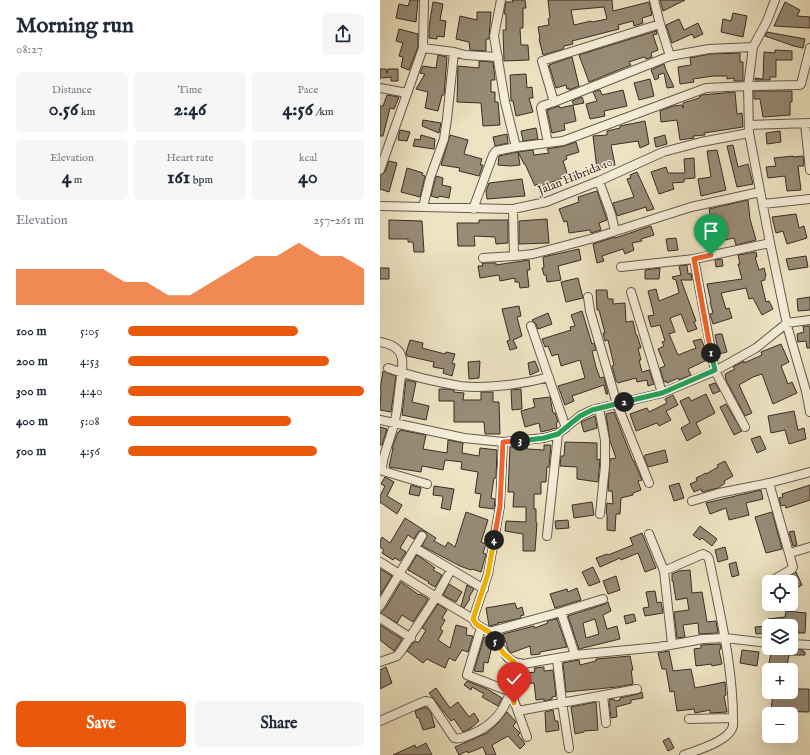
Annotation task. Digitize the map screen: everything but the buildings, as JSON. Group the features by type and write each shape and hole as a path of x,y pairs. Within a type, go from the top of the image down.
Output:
{"street":[{"path":"380,170 423,48 424,0"},
{"path":"501,0 494,36 505,102 516,147"},
{"path":"654,0 670,56"},
{"path":"775,0 767,21 753,47 748,86 749,129 760,192 787,323 808,390 810,412"},
{"path":"554,102 542,61 660,24"},
{"path":"548,143 541,108 542,106 670,56 710,49 753,47"},
{"path":"423,48 465,55 498,57"},
{"path":"473,209 496,152 516,147 563,140 706,88 800,85 810,48"},
{"path":"423,208 430,178 444,139 454,52"},
{"path":"380,88 407,93"},
{"path":"808,124 810,170"},
{"name":"Jalan Hibrida 10","path":"380,206 513,209 546,202 599,181 663,152 749,129 808,124"},
{"path":"599,181 615,231"},
{"path":"483,258 533,254 594,238 691,207 760,192"},
{"path":"763,204 810,199"},
{"path":"513,209 514,256"},
{"path":"621,267 694,259 770,243"},
{"path":"694,259 715,370 745,427"},
{"path":"631,292 662,393"},
{"path":"588,297 590,311 618,404 650,483"},
{"path":"380,420 464,438 503,442 544,438 558,434 580,416 598,408 662,393 715,370 756,348 787,323 810,320"},
{"path":"531,326 566,428"},
{"path":"380,342 395,347 400,353 404,365 395,423 382,469 383,471 427,484"},
{"path":"388,368 402,373 461,386 482,386 529,382 549,377"},
{"path":"598,408 605,440 605,460 600,514"},
{"path":"547,536 558,434"},
{"path":"473,619 488,574 500,506 503,442"},
{"path":"692,501 719,493 769,483 810,472"},
{"path":"769,483 790,553 793,569 782,575"},
{"path":"649,534 664,571 672,644"},
{"path":"380,606 422,536"},
{"path":"790,553 810,547"},
{"path":"415,548 484,589"},
{"path":"664,571 703,554 709,559 725,638 733,702 732,730 728,735 684,755"},
{"path":"380,562 473,619 476,624 489,632 503,653 514,662 523,664 575,655 703,639 725,638 762,642"},
{"path":"380,662 397,656 411,638 451,570"},
{"path":"489,632 603,599"},
{"path":"561,612 575,655"},
{"path":"380,618 411,638"},
{"path":"481,628 467,676 511,692 527,737"},
{"path":"798,644 810,645"},
{"path":"558,659 562,702 569,748"},
{"path":"380,721 425,700 430,702 452,736 459,739 478,732 490,724 503,709 511,692 514,678 514,662"},
{"path":"518,711 637,689"},
{"path":"603,696 606,723"},
{"path":"689,719 733,718"}],"route":[{"path":"514,703 511,692 514,678 514,662 503,653 489,632 476,624 473,619 488,574 500,506 503,442 544,438 558,434 580,416 592,410 662,393 715,370 694,259 711,255"}]}
